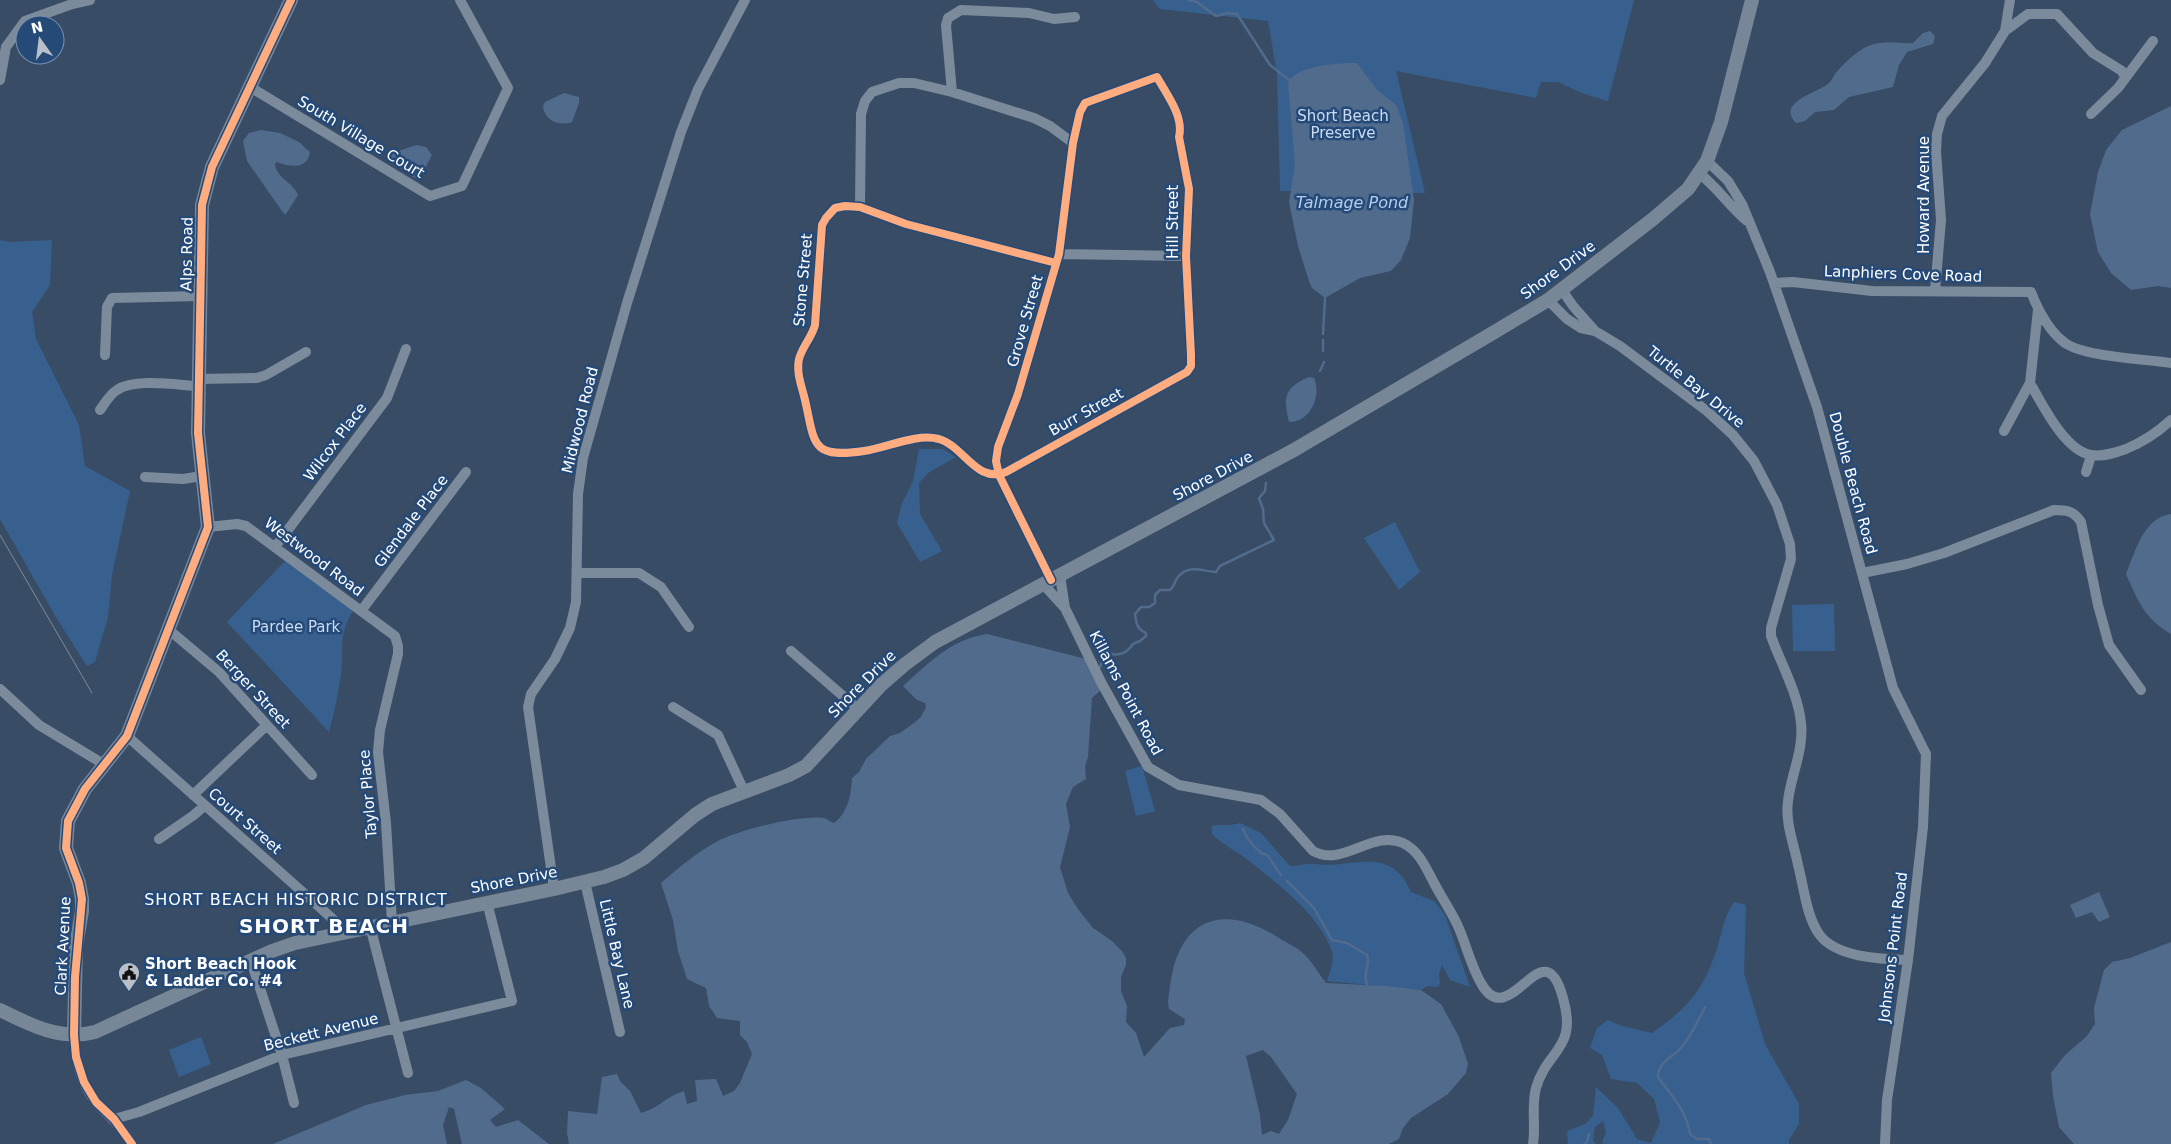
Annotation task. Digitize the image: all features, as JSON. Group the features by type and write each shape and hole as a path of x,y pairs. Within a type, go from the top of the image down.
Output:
{"main road":[{"name":"Alps Road","path":"208,527 209,517 202,476 198,433 201,218 205,190 212,167 292,0"},
{"name":"Shore Drive","path":"0,1010 45,1030 74,1035 90,1033 108,1027 287,945 604,878 635,864 701,810 718,801 802,768 816,757 858,709 896,671 923,650 949,634 1296,449 1548,300 1678,199 1700,174 1707,161 1721,122 1752,0"},
{"name":"Clark Avenue","path":"74,1035 76,954 82,899 79,883 66,848 68,821 84,790 127,736 208,527"}],"street":[{"path":"0,80 6,47 26,21 72,4 90,0"},
{"name":"South Village Court","path":"250,87 430,196 462,186 508,88 460,0"},
{"name":"Midwood Road","path":"554,889 528,707 531,694 555,659 570,628 576,602 580,478 584,454 604,380 681,132 698,89 745,0"},
{"path":"2006,31 2010,0"},
{"path":"952,92 946,25 948,18 953,13 961,10 986,10 1029,13 1054,19 1076,17"},
{"name":"Howard Avenue","path":"1935,291 1941,220 1936,151 1937,134 1942,116 1985,63 2006,31 2028,14 2057,14 2093,52 2122,71 2125,78"},
{"path":"2091,114 2125,78 2152,41"},
{"name":"Grove Street","path":"1051,580 999,475 996,461 998,447 1018,394 1058,258 1073,143 1080,112 1086,103 1157,77"},
{"name":"Hill Street","path":"1157,77 1172,103 1181,129 1179,137 1189,189 1186,256 1191,366 1187,372"},
{"path":"860,207 861,114 864,101 872,92 899,83 914,83 952,92 1034,118 1050,126 1073,143"},
{"name":"Double Beach Road","path":"1707,161 1728,181 1742,204 1759,242 1817,408 1893,688 1926,754"},
{"name":"Double Beach Road","path":"1700,174 1718,188 1734,210 1748,221"},
{"name":"Stone Street","path":"999,475 983,473 951,445 938,439 923,438 864,451 840,452 825,450 815,443 798,376 799,359 812,337 815,325 822,225 826,218 835,208 845,206 860,207 906,224 1058,258 1186,256"},
{"name":"Lanphiers Cove Road","path":"1774,283 1793,282 1872,291 2031,292 2038,310"},
{"name":"Turtle Bay Drive","path":"1562,290 1595,331 1644,362 1707,411 1733,435 1754,461 1777,504 1788,531 1791,559 1772,618 1771,636 1792,691 1801,722 1800,748 1791,784 1787,816 1810,911 1819,934 1827,943 1842,950 1864,956 1908,960"},
{"path":"105,355 107,307 112,298 200,296"},
{"name":"Turtle Bay Drive","path":"1548,300 1568,320 1581,328 1595,331"},
{"path":"2038,310 2057,335 2066,343 2083,351 2171,363"},
{"path":"2004,431 2030,384 2038,310"},
{"name":"Wilcox Place","path":"275,547 387,398 406,350"},
{"path":"100,410 112,394 125,386 257,378 266,375 306,352"},
{"name":"Burr Street","path":"999,475 1187,372"},
{"path":"2030,384 2058,430 2069,443 2090,456 2112,454 2140,443 2159,431 2171,420"},
{"path":"2086,472 2090,456"},
{"name":"Glendale Place","path":"361,611 466,472"},
{"path":"145,477 183,479 202,476"},
{"path":"1862,573 1907,564 1944,553 2054,510 2066,510 2076,514 2081,522 2098,605 2109,645 2142,690"},
{"name":"Westwood Road","path":"208,527 237,524 246,526 395,636"},
{"path":"577,573 639,573 661,587 689,627"},
{"name":"Killams Point Road","path":"1051,580 1101,682 1148,768 1179,785 1261,800 1280,814 1313,852 1320,855 1329,857 1339,855 1372,842 1388,840 1400,842 1410,847 1423,861 1458,925 1471,961 1486,992 1496,998 1505,998 1514,993 1537,973 1547,973 1555,978 1564,1000 1568,1028 1561,1047 1538,1080 1535,1090 1533,1144"},
{"name":"Killams Point Road","path":"1051,580 1065,608"},
{"name":"Berger Street","path":"168,629 219,672 312,775"},
{"name":"Taylor Place","path":"392,922 386,823 378,752 380,730 398,654 395,636"},
{"path":"791,651 858,709"},
{"path":"0,689 39,725 105,765"},
{"path":"673,707 718,735 744,791"},
{"path":"193,795 267,726"},
{"name":"Court Street","path":"127,736 334,920 340,933"},
{"name":"Johnsons Point Road","path":"1885,1144 1887,1100 1908,960 1923,827 1926,754"},
{"path":"159,839 204,806"},
{"name":"Little Bay Lane","path":"585,882 620,1032"},
{"name":"Beckett Avenue","path":"114,1119 139,1112 282,1055 512,1001 487,902"},
{"path":"370,926 408,1074"},
{"path":"251,960 282,1055 294,1103"},
{"name":"Clark Avenue","path":"74,1035 76,1058 84,1082 96,1102 114,1119 132,1144"}],"green space":[{"name":"Short Beach Preserve","path":"1153,0 1634,0 1608,101 1584,94 1558,82 1541,82 1536,98 1396,71 1425,193 1280,191 1277,73 1268,21 1160,9"},
{"path":"0,240 9,242 52,240 50,285 32,312 36,339 79,425 85,466 130,491 112,575 108,617 95,662 87,666 57,619 0,519"},
{"path":"919,449 942,449 956,457 928,473 919,483 920,514 942,551 920,562 897,523 901,506 913,481"},
{"path":"1395,522 1420,572 1399,590 1364,538"},
{"name":"Pardee Park","path":"285,561 353,611 348,619 343,635 341,675 329,732 227,622"},
{"path":"1834,604 1835,651 1793,651 1792,605"},
{"path":"1142,766 1155,811 1136,816 1125,771"},
{"path":"1240,823 1261,833 1290,866 1374,862 1385,864 1395,870 1404,878 1411,892 1434,901 1445,915 1470,987 1450,980 1442,965 1439,974 1440,984 1437,987 1427,986 1421,990 1327,981 1332,966 1332,951 1326,937 1308,912 1285,890 1212,834 1212,826"},
{"path":"1734,902 1746,905 1744,973 1765,1044 1799,1104 1799,1124 1789,1140 1789,1144 1604,1144 1602,1142 1606,1132 1603,1121 1595,1127 1593,1141 1596,1144 1568,1144 1567,1131 1585,1124 1593,1116 1596,1087 1618,1108 1637,1139 1651,1143 1660,1122 1654,1099 1637,1083 1611,1079 1602,1055 1590,1048 1597,1028 1608,1020 1622,1026 1652,1033 1686,1005 1701,986 1707,974 1713,961 1726,918"},
{"path":"201,1037 211,1064 179,1077 169,1050"}],"water":[{"path":"1930,31 1935,36 1933,44 1907,52 1899,65 1893,87 1849,97 1834,110 1815,112 1805,121 1796,123 1791,116 1791,109 1795,103 1829,83 1845,63 1864,48 1882,43 1913,43 1923,33"},
{"name":"Talmage Pond","path":"1357,63 1377,90 1396,105 1403,123 1414,200 1410,238 1401,260 1391,271 1360,278 1325,298 1312,288 1309,281 1298,246 1289,202 1295,164 1288,83 1300,72 1319,66"},
{"path":"564,93 579,97 579,103 572,122 562,124 549,119 543,106 545,102"},
{"path":"2171,106 2171,288 2158,286 2131,290 2111,273 2098,252 2090,214 2098,172 2106,150 2122,130"},
{"path":"261,130 280,133 299,142 310,152 306,162 297,166 277,162 275,164 278,173 298,195 286,214 284,214 247,161 243,141 249,133"},
{"path":"416,145 426,147 432,155 423,172 415,178 391,162 389,158 393,153"},
{"path":"1309,377 1314,378 1316,385 1315,400 1312,407 1303,418 1289,422 1286,406 1287,394 1294,385"},
{"path":"2171,514 2171,634 2154,622 2148,615 2138,601 2126,574 2137,546 2147,529 2162,517"},
{"path":"987,634 1086,659 1101,690 1092,698 1088,757 1085,766 1086,779 1073,787 1066,804 1070,827 1060,867 1068,893 1078,909 1093,928 1112,941 1126,958 1126,965 1121,977 1121,991 1127,1006 1126,1022 1136,1033 1144,1057 1170,1028 1184,1025 1185,1019 1169,1009 1168,1002 1175,962 1180,950 1189,936 1200,926 1212,921 1225,919 1252,924 1266,930 1299,950 1311,961 1326,983 1421,990 1441,1004 1459,1037 1468,1064 1466,1073 1448,1094 1411,1118 1403,1128 1399,1139 1389,1144 569,1144 567,1133 568,1111 597,1114 602,1077 617,1074 620,1081 630,1091 641,1113 684,1091 687,1104 697,1101 695,1080 716,1079 723,1096 734,1091 740,1083 752,1054 747,1042 740,1035 740,1021 717,1018 709,1006 706,988 687,979 678,951 673,920 661,883 687,861 726,837 769,824 800,819 824,818 834,823 846,809 850,797 852,778 859,772 866,759 890,736 900,733 921,717 926,707 925,703 917,700 903,686 941,653 962,641","holes":["1263,1050 1271,1057 1297,1094 1288,1120 1279,1134 1271,1131 1262,1135 1260,1115 1246,1056"]},
{"path":"2099,892 2110,917 2099,922 2092,912 2076,918 2070,905"},
{"path":"2171,942 2171,1144 2074,1144 2059,1127 2051,1073 2065,1055 2086,1037 2095,1024 2094,1008 2104,970 2112,962 2130,958"},
{"path":"466,1080 481,1088 505,1109 490,1120 496,1127 518,1120 549,1144 462,1144 454,1109 449,1107 443,1125 447,1144 273,1144 366,1105 405,1095 438,1091"}],"waterway":[{"path":"1188,0 1197,2 1216,16 1228,13 1237,14 1270,65 1289,80"},
{"path":"1323,334 1325,298"},
{"path":"1323,340 1323,351"},
{"path":"1320,371 1324,362"},
{"path":"1100,667 1105,653 1117,654 1124,652 1146,636 1146,633 1138,625 1135,614 1141,607 1149,607 1155,603 1155,595 1160,590 1170,590 1182,573 1191,569 1216,572 1220,566 1274,540 1264,523 1263,509 1259,498 1265,491 1266,483"},
{"path":"1243,829 1261,853 1268,856 1281,875"},
{"path":"1287,881 1314,908 1332,940 1347,943 1367,955 1368,963 1365,976 1367,984"},
{"path":"1705,1007 1681,1048 1660,1068 1658,1077 1682,1110 1690,1134 1697,1139 1709,1139 1711,1144"},
{"path":"1584,1144 1587,1142 1589,1134"}],"tram line":[{"path":"0,535 92,693"}],"cycle path":[{"path":"132,1144 114,1119 96,1102 84,1082 76,1057 74,1035 75,977 82,899 79,883 66,848 68,821 85,789 127,736 208,527 198,433 202,205 212,167 291,0"},
{"path":"1051,580 999,475 996,461 998,447 1018,394 1059,254 1073,143 1080,112 1085,103 1157,77 1177,114 1180,129 1179,137 1189,189 1186,256 1191,366 1187,372 1006,472 996,474 986,473 978,469 956,449 939,439 911,439 864,451 846,453 824,450 818,445 814,437 798,364 800,355 815,325 822,225 835,208 845,206 860,207 906,224 1056,263"}],"place":[{"name":"Short Beach Hook & Ladder Co. #4","path":"129,992"}],"district":[{"name":"SHORT BEACH HISTORIC DISTRICT","path":"296,899"},
{"name":"SHORT BEACH","path":"324,926"}]}
